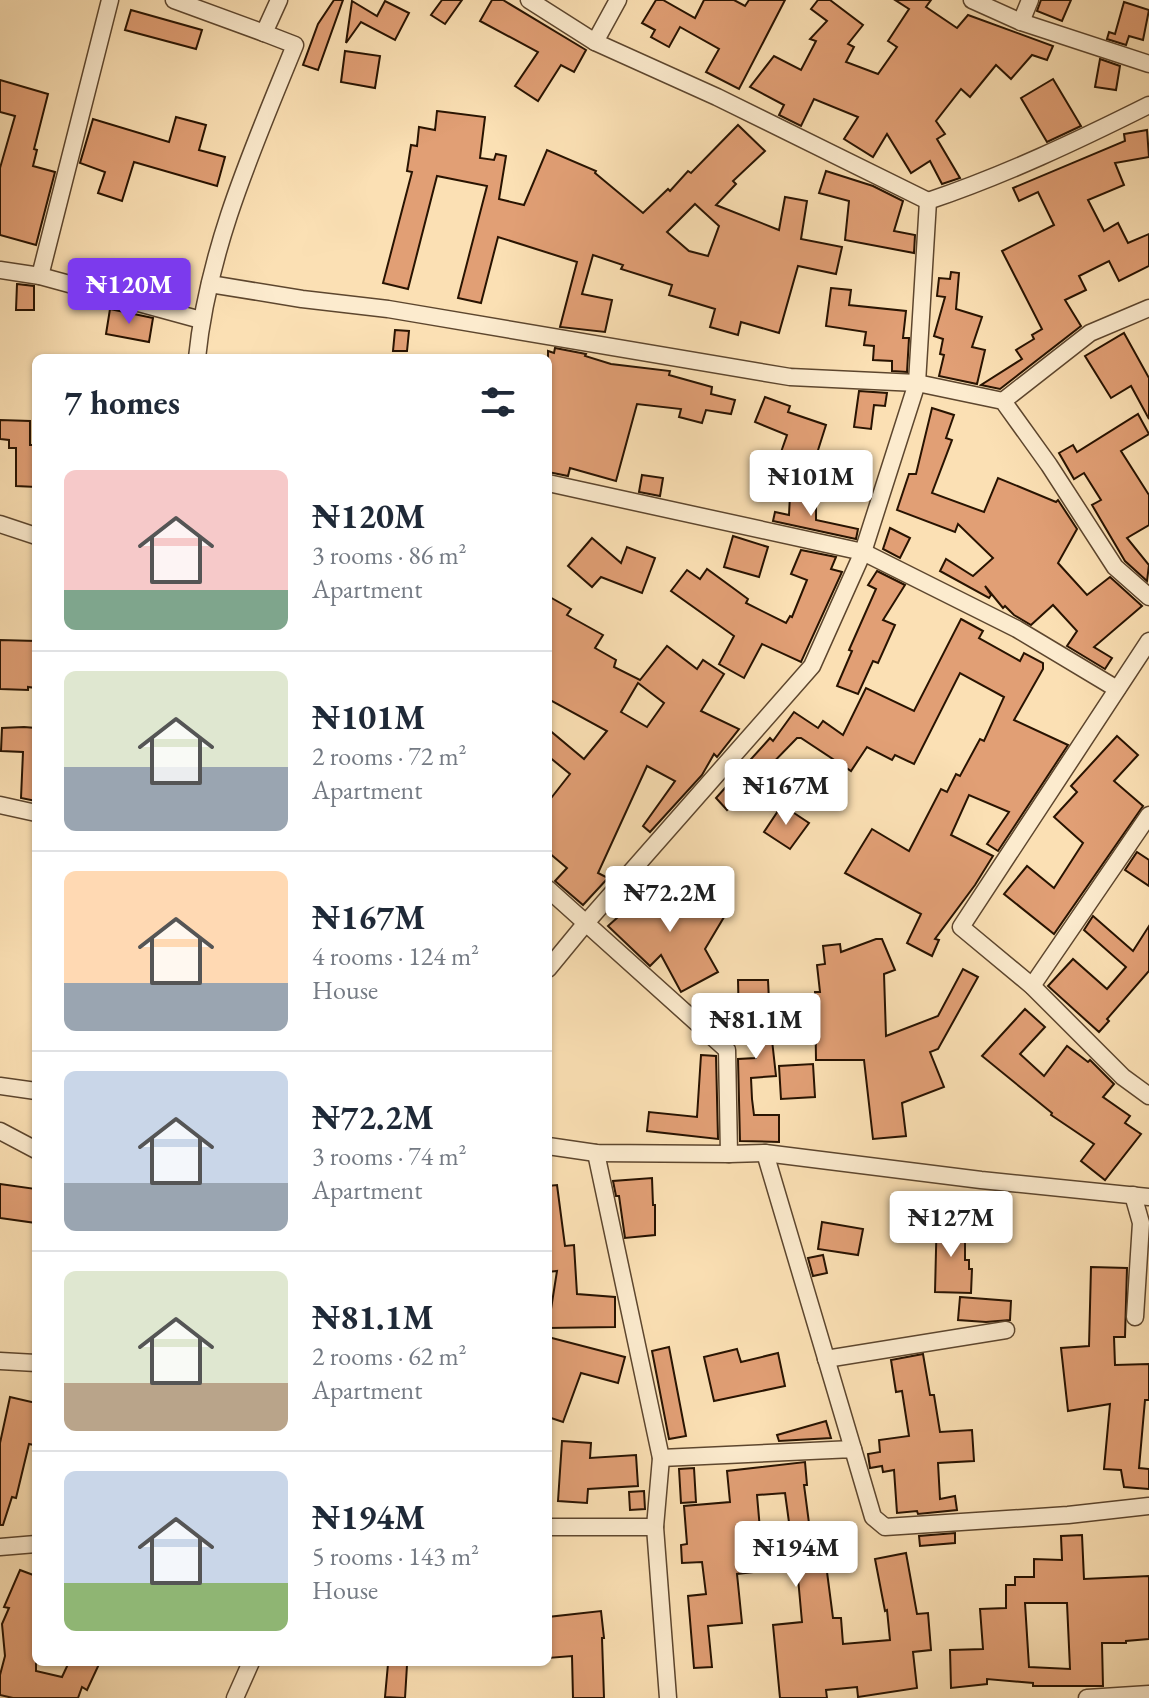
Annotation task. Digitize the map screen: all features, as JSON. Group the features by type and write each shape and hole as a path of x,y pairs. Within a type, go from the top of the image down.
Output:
{"street":[{"path":"40,276 110,0"},
{"path":"174,0 295,45 236,192 201,320 197,354"},
{"path":"264,33 279,0"},
{"path":"529,0 595,42 717,97 928,201 981,183 1149,105"},
{"path":"595,42 618,0"},
{"path":"972,0 1021,22 1149,64"},
{"path":"1021,22 1030,0"},
{"path":"552,964 812,666 863,552 917,383 928,201"},
{"path":"0,270 40,276 201,320"},
{"path":"210,284 465,322 790,377 917,383 1003,401 1115,567 1149,597"},
{"path":"1003,401 1090,333 1149,308"},
{"path":"552,484 863,552 1017,629 1117,689"},
{"path":"0,524 32,535"},
{"path":"1149,641 961,927 1032,986 1123,1077 1149,1096"},
{"path":"0,805 32,812"},
{"path":"1032,986 1149,815"},
{"path":"552,893 727,1050 729,1154"},
{"path":"0,1086 32,1090"},
{"path":"0,1131 32,1148"},
{"path":"552,1147 596,1153 765,1153 1141,1196 1135,1317"},
{"path":"596,1153 661,1458 655,1527 668,1698"},
{"path":"765,1153 873,1517 885,1527 1068,1515 1149,1506"},
{"path":"826,1359 1006,1330"},
{"path":"0,1361 32,1363"},
{"path":"661,1458 853,1449"},
{"path":"552,1527 655,1527"},
{"path":"0,1547 32,1544"},
{"path":"235,1698 249,1666"},
{"path":"1087,1698 1149,1694"}],"building":[{"path":"334,0 343,0 318,70 303,65 318,24"},
{"path":"442,0 462,0 445,24 431,15"},
{"path":"492,0 503,0 586,50 574,72 561,65 538,101 515,86 538,52 480,21"},
{"path":"656,0 663,0 695,18 704,0 734,0 745,6 749,0 785,0 739,89 706,72 719,49 680,27 669,47 651,37 655,30 642,23"},
{"path":"818,0 830,0 863,25 848,44 854,47 846,62 878,74 897,47 888,41 909,9 895,0 931,0 926,7 957,28 968,15 1053,46 1047,60 1032,55 1011,79 996,65 970,97 961,89 936,121 945,134 937,139 960,178 942,184 930,161 911,173 887,134 873,157 844,139 858,117 814,99 801,126 779,115 784,105 750,87 774,56 801,70 816,41 810,39 827,21 811,9"},
{"path":"1041,0 1071,0 1062,21 1037,11"},
{"path":"352,1 377,16 385,1 409,13 395,40 361,22 346,43"},
{"path":"1124,2 1149,10 1143,40 1129,36 1126,45 1107,39 1109,32 1115,34"},
{"path":"131,10 202,30 196,49 125,30"},
{"path":"345,51 380,56 375,88 341,82"},
{"path":"1100,59 1120,66 1116,90 1095,87"},
{"path":"1053,79 1081,126 1047,142 1021,98"},
{"path":"0,80 48,94 34,149 37,150 33,166 55,172 36,245 0,235 0,168 15,116 0,112"},
{"path":"437,111 485,117 480,158 494,160 496,154 506,156 499,199 524,205 547,150 596,171 643,213 688,171 691,173 738,125 765,151 733,181 736,184 716,205 779,230 785,197 807,201 801,239 842,247 836,274 798,266 779,333 741,322 738,335 710,327 715,309 669,295 672,285 621,269 623,265 593,255 582,294 612,300 605,332 560,327 577,262 498,237 481,303 458,298 487,186 437,176 408,289 383,283 412,172 407,171 411,145 417,146 419,127 435,130","holes":["695,204 719,226 708,256 689,251 667,232"]},
{"path":"176,117 206,125 199,150 225,157 217,186 134,162 122,201 98,193 105,172 80,163 93,119 169,142"},
{"path":"1147,130 1149,157 1115,163 1124,185 1088,200 1104,231 1118,223 1128,243 1149,234 1149,266 1119,281 1109,261 1079,276 1086,290 1065,300 1081,326 1000,389 981,385 1022,359 1016,350 1034,339 1032,335 1042,329 1002,251 1054,225 1038,192 1019,201 1013,188 1125,141 1124,134"},
{"path":"826,171 873,186 903,201 894,231 915,235 914,253 845,240 849,201 819,193"},
{"path":"951,272 959,273 956,309 982,317 972,347 985,350 977,384 939,376 944,355 940,354 943,339 934,336 945,297 937,296 939,278 950,279"},
{"path":"17,284 34,286 34,310 16,310"},
{"path":"831,288 851,290 849,305 906,311 903,338 909,338 907,372 892,371 892,361 873,360 874,346 864,345 866,332 826,326"},
{"path":"110,309 153,318 149,342 106,334"},
{"path":"395,330 409,331 407,351 393,351"},
{"path":"1124,333 1149,378 1149,419 1131,386 1111,398 1085,356"},
{"path":"555,348 586,354 611,364 670,371 669,375 712,387 711,394 735,400 731,414 706,410 702,423 679,417 681,409 637,404 616,481 570,468 568,476 552,473 552,354 548,351 554,353"},
{"path":"859,391 887,393 885,406 874,405 871,429 854,427"},
{"path":"765,397 790,406 788,412 826,425 813,466 780,455 787,435 755,422"},
{"path":"932,408 954,415 946,438 952,440 932,493 984,512 998,478 1056,502 1058,500 1077,529 1058,563 1087,595 1110,577 1142,606 1094,647 1112,658 1105,669 1067,646 1077,631 1053,605 1031,625 1005,606 1003,608 985,586 991,595 989,598 940,571 946,559 973,576 993,558 958,524 955,532 897,510 909,474 916,474"},
{"path":"1138,414 1149,434 1121,451 1149,495 1149,525 1127,538 1149,565 1147,581 1125,561 1092,505 1101,500 1084,473 1074,479 1059,453 1073,445 1077,452"},
{"path":"0,420 30,421 32,487 16,486 16,448 9,448 9,440 0,439"},
{"path":"814,470 865,476 859,499 812,494"},
{"path":"642,475 663,478 660,496 639,492"},
{"path":"790,495 816,496 816,520 858,529 856,539 773,521 775,512 789,515"},
{"path":"890,528 910,538 900,558 883,549"},
{"path":"733,536 768,547 759,577 724,567"},
{"path":"592,538 621,563 627,547 655,558 642,593 601,577 592,587 568,566"},
{"path":"801,550 836,557 831,569 842,572 801,662 762,644 744,678 719,664 734,636 671,591 687,570 700,579 707,569 748,599 746,603 786,623 792,617 807,580 791,574"},
{"path":"877,571 905,585 883,620 895,625 878,663 873,661 858,694 837,686 876,589 868,585"},
{"path":"552,598 571,609 567,615 603,635 595,648 616,660 614,667 640,680 667,646 697,669 703,660 724,674 701,711 739,729 717,757 714,754 702,775 650,832 643,826 675,781 647,766 598,873 608,878 583,905 555,881 567,868 552,855 552,797 570,774 552,759 552,732 584,759 607,731 552,701","holes":["638,683 664,703 647,727 621,712"]},
{"path":"961,619 983,631 979,638 1020,661 1024,653 1043,663 1043,669 1014,720 1068,745 998,851 987,844 1009,812 969,795 951,835 993,856 935,939 939,940 932,956 907,943 921,914 845,873 872,829 909,851 941,789 947,792 956,774 960,776 980,739 984,741 1004,697 960,673 914,764 895,755 892,760 867,747 851,771 797,738 727,810 716,798 770,738 773,741 794,712 818,728 823,721 843,735 866,688 914,711"},
{"path":"0,640 32,641 32,688 0,689"},
{"path":"2,728 32,728 32,800 21,798 23,752 1,751"},
{"path":"1117,736 1138,755 1114,781 1143,806 1054,934 1004,894 1027,866 1054,888 1083,843 1054,817 1077,792 1071,786"},
{"path":"782,805 809,823 790,849 764,832"},
{"path":"1137,852 1149,860 1149,886 1125,870"},
{"path":"644,880 701,913 708,901 727,912 705,949 718,972 681,992 661,955 650,966 608,926 628,908"},
{"path":"1093,916 1133,951 1149,926 1149,971 1099,1032 1048,986 1073,959 1107,989 1126,967 1084,930"},
{"path":"882,939 895,970 884,974 886,1036 938,1016 963,969 978,977 938,1049 930,1052 944,1087 902,1103 906,1136 873,1139 864,1060 816,1060 815,992 820,992 817,965 825,964 823,946 840,944 841,952"},
{"path":"738,980 768,980 776,1076 751,1078 752,1099 754,1115 779,1115 779,1142 740,1141 738,1059 756,1058 753,1024 739,1024"},
{"path":"1025,1009 1045,1027 1020,1054 1044,1076 1067,1046 1088,1062 1090,1060 1114,1084 1103,1097 1130,1116 1125,1123 1141,1134 1105,1180 1081,1161 1094,1144 1051,1115 982,1056"},
{"path":"701,1055 716,1056 718,1139 647,1131 649,1112 697,1117"},
{"path":"813,1064 815,1097 781,1099 779,1066"},
{"path":"652,1178 655,1235 625,1238 619,1196 616,1196 613,1181"},
{"path":"0,1184 32,1188 32,1222 0,1218"},
{"path":"557,1185 565,1246 574,1245 577,1294 615,1297 615,1327 552,1328 557,1271 552,1272 552,1186"},
{"path":"937,1210 952,1211 950,1237 965,1238 965,1260 969,1260 969,1269 972,1269 971,1293 935,1292"},
{"path":"822,1222 863,1229 858,1255 818,1249"},
{"path":"823,1255 827,1273 813,1276 808,1258"},
{"path":"1091,1267 1127,1268 1125,1337 1114,1337 1115,1365 1149,1364 1149,1400 1145,1400 1139,1468 1149,1469 1149,1489 1124,1487 1121,1470 1104,1469 1110,1404 1068,1411 1061,1348 1089,1346"},
{"path":"960,1297 1011,1301 1010,1320 958,1320"},
{"path":"552,1338 625,1357 618,1383 581,1373 563,1422 552,1418"},
{"path":"669,1347 686,1436 669,1439 652,1351"},
{"path":"737,1349 741,1362 778,1353 785,1386 714,1401 704,1357"},
{"path":"923,1354 940,1432 972,1430 974,1461 938,1463 940,1499 955,1496 957,1510 897,1513 894,1470 883,1472 882,1466 870,1468 868,1454 880,1452 879,1440 909,1436 902,1391 896,1392 891,1360"},
{"path":"10,1397 32,1402 32,1445 29,1444 16,1498 12,1497 3,1525 0,1525 0,1443"},
{"path":"826,1421 831,1438 779,1441 777,1435"},
{"path":"562,1441 591,1443 590,1458 636,1455 638,1486 588,1489 587,1503 558,1501"},
{"path":"805,1462 807,1485 804,1485 812,1546 835,1542 840,1569 827,1572 833,1618 841,1618 843,1644 890,1640 887,1610 875,1559 906,1553 917,1614 928,1613 931,1650 913,1652 917,1688 858,1697 857,1687 826,1690 827,1698 780,1698 773,1625 802,1622 797,1567 737,1574 742,1623 708,1626 712,1667 694,1668 688,1596 706,1594 702,1562 682,1563 681,1545 687,1544 684,1506 730,1502 727,1471","holes":["785,1493 791,1537 761,1541 757,1495"]},
{"path":"694,1468 696,1502 681,1503 679,1469"},
{"path":"644,1491 645,1509 630,1510 629,1492"},
{"path":"955,1533 955,1543 920,1546 919,1536"},
{"path":"1082,1535 1084,1579 1149,1576 1149,1639 1102,1643 1103,1686 1033,1686 1033,1683 987,1679 987,1684 951,1688 950,1650 983,1649 980,1609 1006,1608 1006,1585 1015,1585 1015,1577 1034,1577 1034,1559 1062,1560 1061,1536","holes":["1025,1603 1067,1603 1070,1669 1029,1667"]},
{"path":"20,1570 32,1574 32,1666 36,1666 36,1671 62,1677 67,1666 98,1666 87,1690 82,1687 78,1698 13,1698 0,1695 0,1675 5,1656 2,1624 9,1608 4,1607"},
{"path":"601,1611 604,1698 573,1698 572,1656 552,1658 552,1617"},
{"path":"388,1666 407,1666 405,1698 385,1697"}]}
